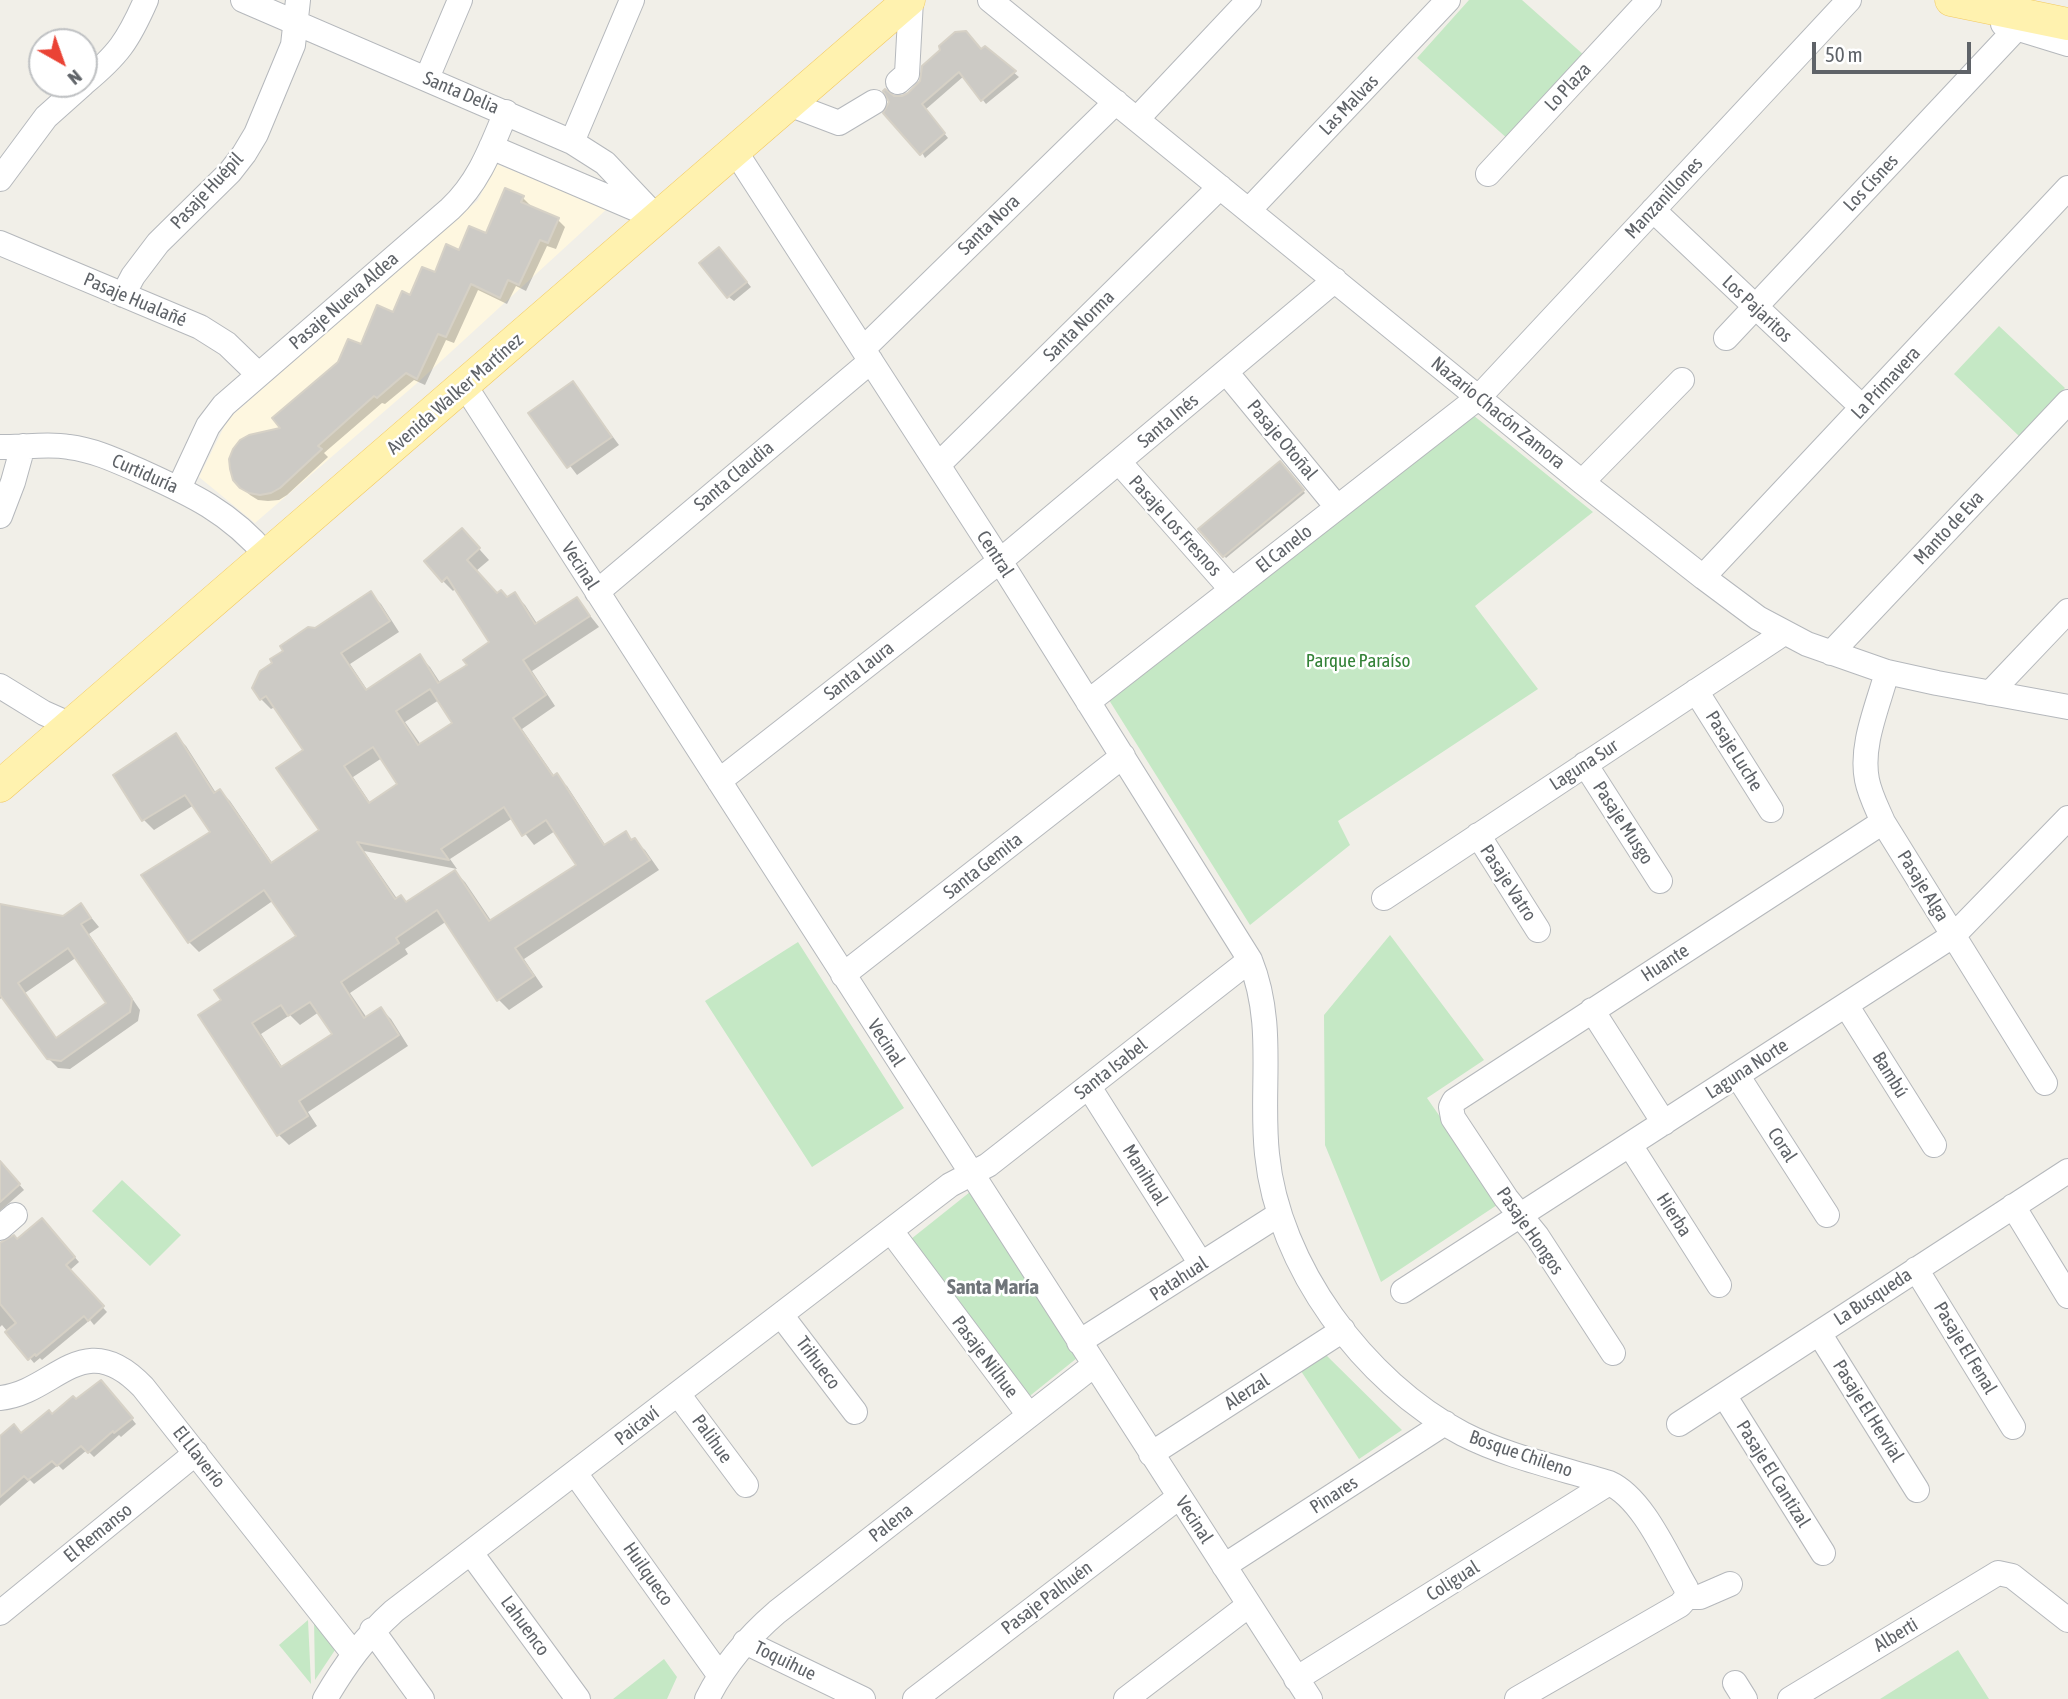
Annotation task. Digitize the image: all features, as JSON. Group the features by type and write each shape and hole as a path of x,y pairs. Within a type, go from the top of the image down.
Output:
{"main road":[{"name":"Avenida Walker Martínez","path":"0,786 910,0"},
{"path":"1951,0 2068,24"}],"street":[{"path":"98,71 114,58 122,47 146,0"},
{"name":"Santa Delia","path":"243,0 297,11 427,78 572,142 605,163 657,218"},
{"path":"427,78 460,0"},
{"path":"572,142 632,0"},
{"path":"898,82 906,74 910,0"},
{"name":"Nazario Chacón Zamora","path":"990,0 1582,482 1758,618 1784,633 1831,653 1887,672 2068,707"},
{"path":"1137,119 1249,0"},
{"name":"Las Malvas","path":"1249,210 1448,0"},
{"name":"Lo Plaza","path":"1488,174 1649,0"},
{"name":"Manzanillones","path":"1479,397 1849,0"},
{"path":"1933,0 2068,44"},
{"name":"Pasaje Huépil","path":"123,295 133,276 158,243 230,172 244,153 261,123 293,45 297,11"},
{"name":"Los Cisnes","path":"1726,338 2017,29"},
{"path":"0,179 46,117 67,98"},
{"path":"789,104 839,123 874,102"},
{"name":"Santa Nora","path":"867,355 1116,102"},
{"name":"Pasaje Nueva Aldea","path":"179,488 215,414 459,201 479,174 506,112"},
{"path":"491,147 657,218"},
{"name":"Central","path":"735,151 1000,561 1250,960"},
{"name":"Santa Norma","path":"938,465 1220,187"},
{"name":"La Primavera","path":"1703,577 2068,188"},
{"name":"Los Pajaritos","path":"1653,210 1863,407"},
{"name":"Pasaje Hualañé","path":"0,243 214,335 240,355 258,374"},
{"name":"Santa Inés","path":"1000,561 1335,280"},
{"name":"Santa Claudia","path":"597,592 867,355"},
{"name":"Pasaje Otoñal","path":"1226,372 1337,507"},
{"path":"1582,482 1682,380"},
{"name":"Vecinal","path":"465,386 1303,1689"},
{"name":"El Canelo","path":"1088,702 1479,397"},
{"name":"Manto de Eva","path":"1831,653 2068,402"},
{"name":"Curtiduría","path":"11,447 53,445 86,450 179,488 229,517 267,556"},
{"path":"0,516 13,482 11,447"},
{"name":"Pasaje Los Fresnos","path":"1119,462 1232,590"},
{"name":"Santa Laura","path":"719,781 1000,561"},
{"path":"1990,692 2068,611"},
{"name":"Laguna Sur","path":"1384,898 1784,633"},
{"name":"Pasaje Alga","path":"1887,672 1869,735 1865,762 1870,793 1883,822 2045,1083"},
{"path":"0,686 44,713 71,725"},
{"name":"Pasaje Luche","path":"1696,691 1771,810"},
{"name":"Santa Gemita","path":"843,975 1123,756"},
{"name":"Pasaje Musgo","path":"1585,764 1660,881"},
{"name":"Laguna Norte","path":"1403,1291 1954,935 2068,818"},
{"name":"Huante","path":"1451,1107 1458,1097 1883,822"},
{"name":"Pasaje Vatro","path":"1478,835 1538,930"},
{"name":"Santa Isabel","path":"971,1174 988,1165 1250,960"},
{"name":"Bosque Chileno","path":"1250,960 1264,1008 1266,1147 1268,1171 1279,1215 1301,1267 1343,1330 1396,1386 1445,1423 1484,1443 1609,1483 1625,1492 1639,1507 1686,1588 1687,1597"},
{"name":"Bambú","path":"1846,1004 1934,1144"},
{"path":"1592,1010 1664,1123"},
{"name":"Coral","path":"1737,1075 1827,1215"},
{"name":"Manihual","path":"1089,1087 1201,1264"},
{"name":"Pasaje Hongos","path":"1451,1107 1453,1118 1520,1216 1537,1236 1613,1353"},
{"name":"Hierba","path":"1630,1145 1719,1285"},
{"name":"La Busqueda","path":"1679,1424 2068,1171"},
{"name":"Paicaví","path":"325,1699 353,1653 372,1630 950,1185 971,1174"},
{"path":"2013,1206 2068,1296"},
{"name":"Patahual","path":"1079,1342 1279,1215"},
{"name":"Pasaje Nilhue","path":"891,1231 1029,1415"},
{"name":"Pasaje El Fenal","path":"1916,1269 2013,1427"},
{"name":"Trihueco","path":"782,1315 855,1412"},
{"name":"Alerzal","path":"1151,1454 1343,1330"},
{"name":"Pasaje El Hervial","path":"1819,1333 1917,1490"},
{"name":"El Llaverío","path":"0,1398 22,1392 70,1366 94,1362 119,1368 136,1380 353,1653"},
{"name":"Palena","path":"706,1699 746,1642 777,1612 1094,1365"},
{"name":"Palihue","path":"678,1394 746,1485"},
{"name":"Pasaje El Cantizal","path":"1724,1395 1823,1553"},
{"name":"Pinares","path":"1224,1566 1445,1423"},
{"name":"El Remanso","path":"0,1613 196,1453"},
{"name":"Huilqueco","path":"575,1473 720,1676"},
{"name":"Coligual","path":"1303,1689 1609,1483"},
{"name":"Pasaje Palhuén","path":"915,1699 1179,1497"},
{"name":"Lahuenco","path":"471,1553 578,1699"},
{"name":"Alberti","path":"1790,1699 2002,1573 2012,1576 2068,1620"},
{"path":"1517,1699 1680,1605 1687,1597 1709,1594 1730,1584"},
{"path":"1126,1699 1249,1605"},
{"path":"372,1630 422,1699"},
{"name":"Toquihue","path":"746,1642 863,1699"}],"shaded area":[{"path":"496,164 608,208 416,384 255,523 199,477 228,419 478,200"}],"green space":[{"path":"1469,0 1522,0 1585,56 1509,140 1417,58"},
{"path":"1999,326 2065,388 2019,436 1954,374"},
{"name":"Parque Paraíso","path":"1473,415 1593,512 1475,606 1538,689 1338,821 1350,845 1250,925 1109,700"},
{"path":"1390,935 1484,1060 1427,1098 1500,1203 1381,1282 1325,1145 1324,1015"},
{"path":"798,942 904,1108 812,1167 705,1001"},
{"path":"122,1180 181,1235 150,1266 92,1211"},
{"path":"970,1192 1077,1358 1026,1399 906,1243"},
{"path":"1324,1353 1402,1430 1359,1459 1299,1368"},
{"path":"314,1617 337,1647 315,1680"},
{"path":"308,1620 311,1684 279,1645"},
{"path":"1958,1650 1989,1699 1880,1699"},
{"path":"664,1659 677,1677 667,1699 613,1699"}],"building":[{"path":"966,31 981,49 985,46 1016,71 981,101 959,72 922,104 945,133 920,155 883,113 889,102 883,91 885,89 894,96 908,93 920,81 922,66 940,50 939,46 955,32"},
{"path":"505,188 524,196 521,202 559,218 548,243 540,240 519,285 508,280 500,298 471,284 446,337 438,334 417,379 406,373 377,398 374,396 318,446 322,449 280,488 260,495 240,488 233,480 229,459 240,440 249,435 280,428 272,418 338,362 348,339 361,344 377,305 393,312 402,291 410,295 422,267 435,272 446,244 459,250 469,226 486,233"},
{"path":"719,247 747,282 727,298 699,263"},
{"path":"573,381 612,437 567,468 528,413"},
{"path":"1280,461 1304,490 1223,557 1198,529"},
{"path":"462,528 480,548 467,560 497,593 501,590 507,597 515,592 535,624 577,597 590,616 523,660 546,695 513,718 553,776 557,773 604,845 626,831 631,840 635,838 650,860 515,948 534,976 497,1001 437,910 396,938 399,943 341,982 364,1018 381,1007 399,1035 299,1101 308,1116 277,1136 198,1015 221,1000 214,990 296,936 264,890 188,943 141,875 210,832 185,795 142,821 113,775 176,733 214,793 220,789 271,863 319,830 276,768 303,750 266,696 260,700 252,688 260,671 272,663 270,659 283,651 280,646 308,627 315,628 371,591 390,621 341,653 366,690 420,654 438,683 467,665 463,660 489,642 447,577 442,582 424,561","holes":["430,689 452,723 418,745 396,711","373,747 397,784 369,803 344,766","504,807 522,836 546,820 576,865 489,921 455,870 406,902 401,895 395,899 357,842 449,860 441,849","310,1002 332,1034 281,1067 252,1023 281,1005 288,1016"]},
{"path":"81,903 91,918 81,924 132,999 130,1012 61,1061 47,1059 0,995 0,904 63,916","holes":["68,948 106,1003 56,1038 18,983"]},
{"path":"0,1161 20,1184 0,1202"},
{"path":"42,1218 75,1257 66,1265 104,1306 88,1321 84,1316 28,1360 5,1332 16,1323 0,1304 0,1243 14,1235 17,1239"},
{"path":"101,1380 133,1418 88,1453 81,1446 57,1466 52,1461 28,1480 24,1476 0,1497 0,1436 14,1424 21,1433 49,1410 52,1414 73,1396 76,1399"}],"district":[{"name":"Santa María","path":"993,1287"}]}
